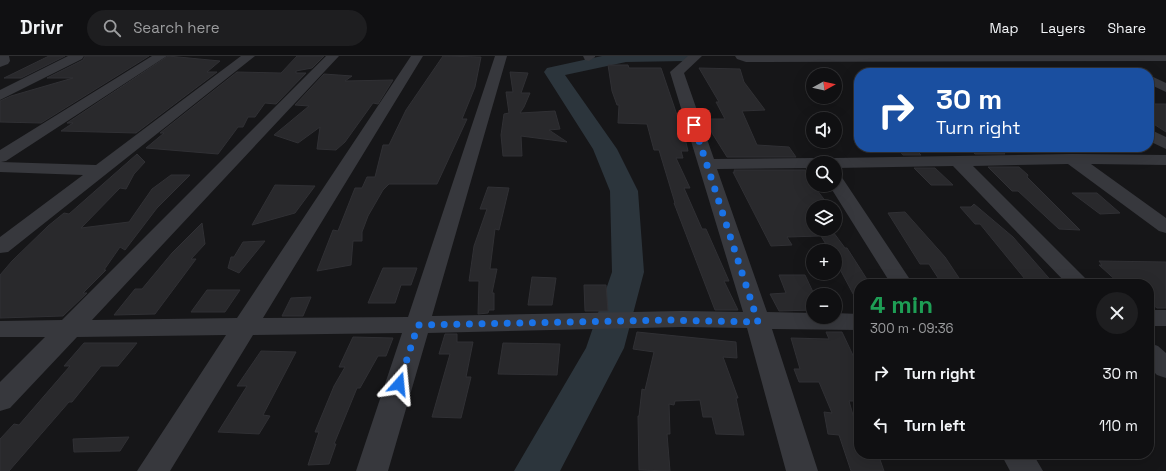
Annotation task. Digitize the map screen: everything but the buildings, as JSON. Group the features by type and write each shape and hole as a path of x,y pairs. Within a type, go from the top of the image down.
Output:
{"street":[{"path":"0,96 78,56"},
{"path":"0,157 162,56"},
{"path":"0,247 249,56"},
{"path":"0,400 68,328 289,103 333,56"},
{"path":"153,471 417,56"},
{"path":"372,471 501,56"},
{"path":"696,56 677,72 758,322 802,471"},
{"path":"741,56 746,58 1025,59 1166,57"},
{"path":"0,57 4,58 4,61 0,63"},
{"path":"1105,58 1126,68"},
{"path":"1025,59 1040,68"},
{"path":"1154,82 1166,88"},
{"path":"1154,137 1166,144"},
{"path":"842,163 1072,159 1166,160"},
{"path":"1072,159 1166,227"},
{"path":"958,162 1075,279"},
{"path":"707,164 806,163"},
{"path":"0,167 102,170"},
{"path":"842,191 899,279"},
{"path":"1154,318 1166,318"},
{"path":"0,329 418,325 588,320 854,322"},
{"path":"1154,357 1166,368"},
{"path":"1019,459 1027,471"}],"waterway":[{"path":"537,471 605,348 628,272 624,191 605,149 554,72 572,67 626,57 685,56"}],"route":[{"path":"399,384 418,325 588,320 758,322 694,125"}]}
